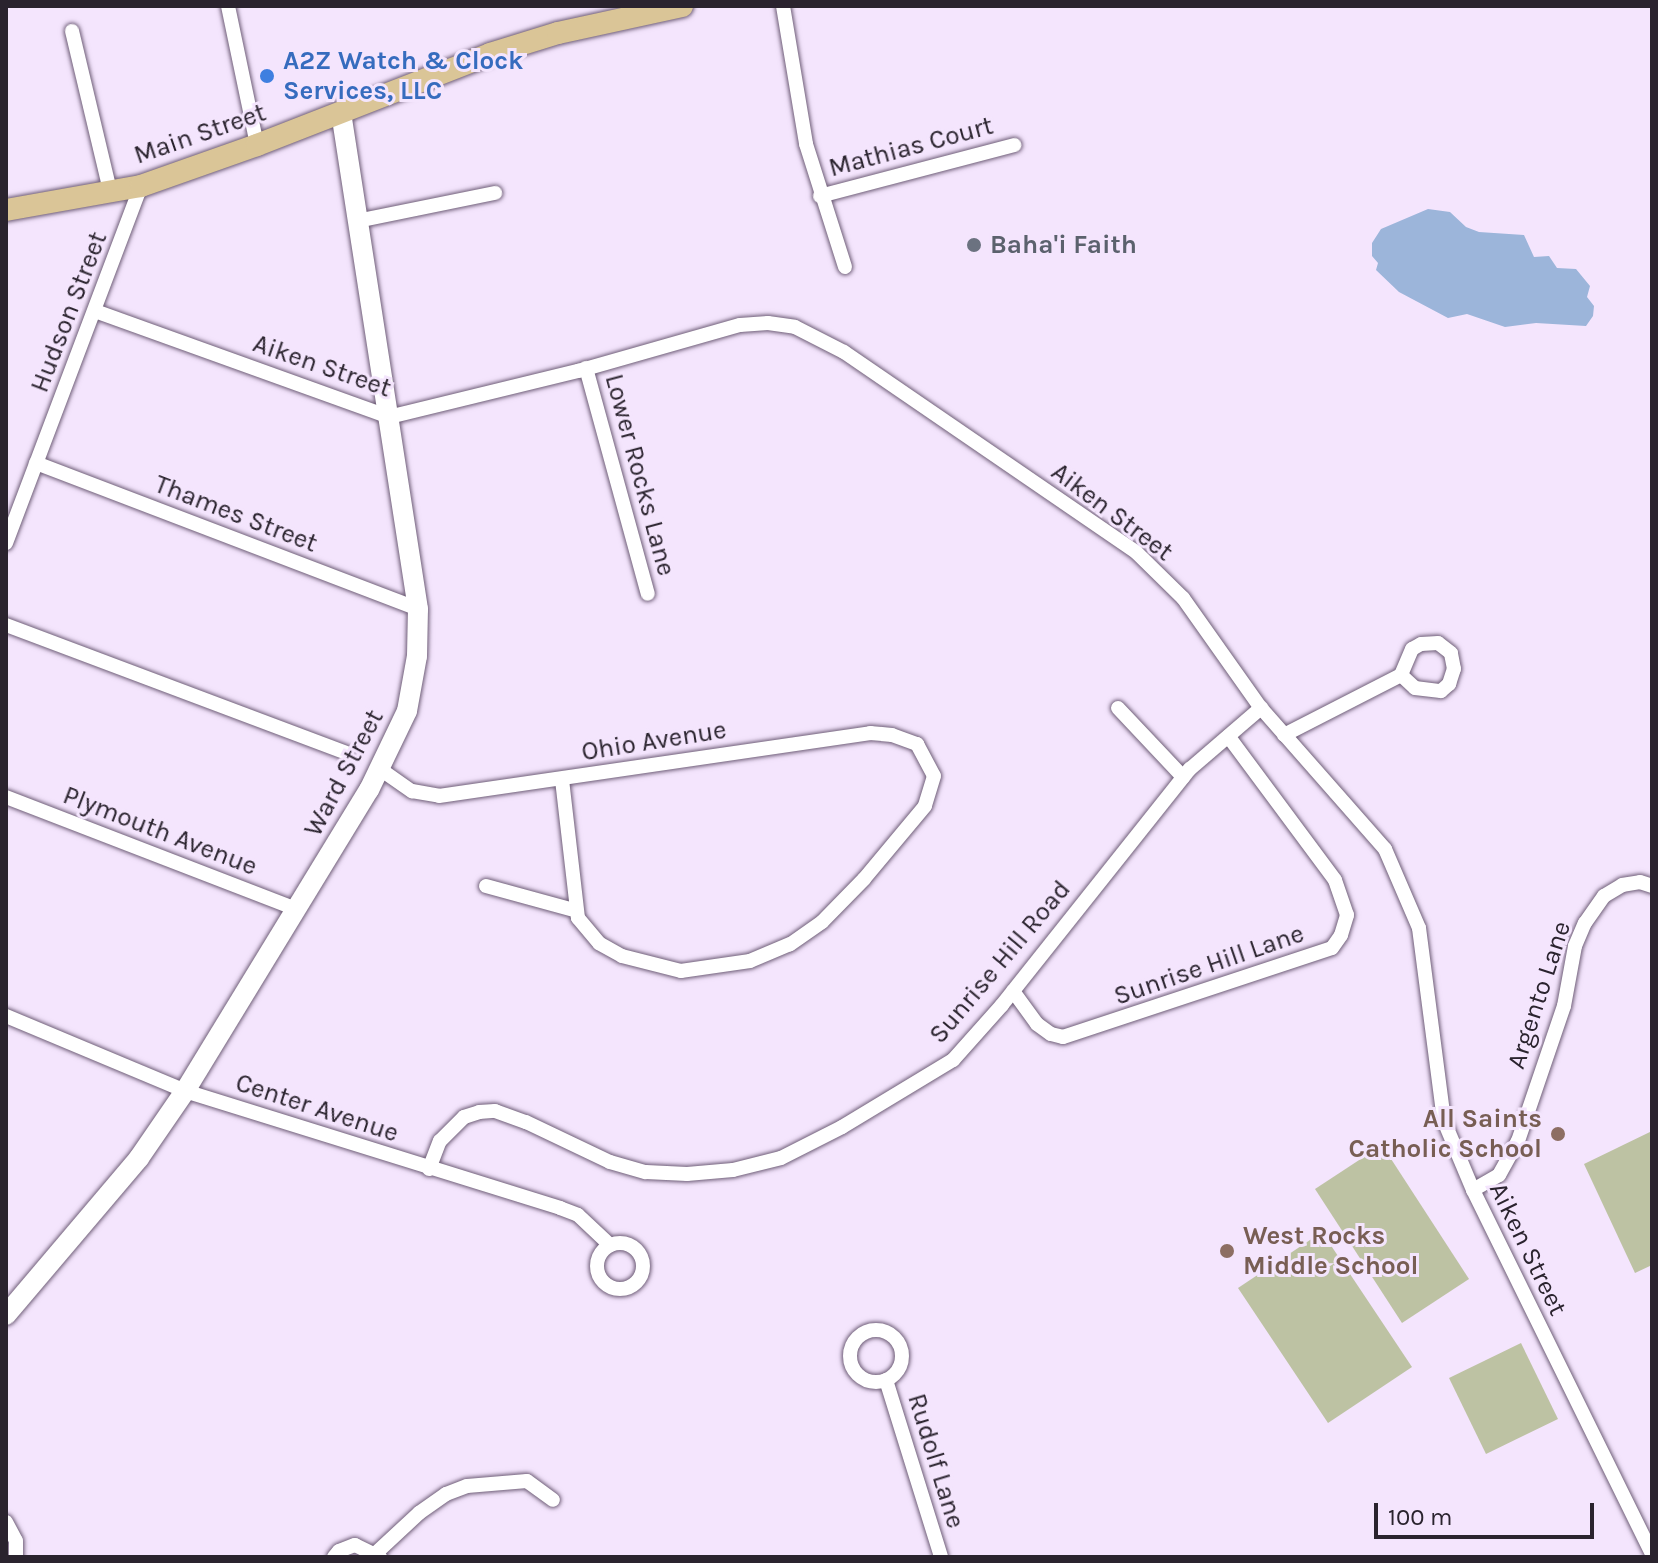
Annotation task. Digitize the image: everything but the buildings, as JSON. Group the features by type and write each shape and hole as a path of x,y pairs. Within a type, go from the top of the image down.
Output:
{"main road":[{"name":"Main Street","path":"6,210 141,186 257,145 490,54 631,12 682,6"},
{"name":"Ward Street","path":"6,1315 14,1293 139,1158 185,1091 380,769 399,733 413,685 418,609 341,112"}],"street":[{"path":"228,6 257,145"},
{"path":"783,6 806,144 845,267"},
{"path":"72,31 110,191"},
{"name":"Mathias Court","path":"820,196 1014,145"},
{"name":"Hudson Street","path":"6,543 141,186"},
{"path":"357,221 495,193"},
{"name":"Aiken Street","path":"95,311 389,417 755,323 795,327 822,339 1136,552 1183,598 1261,708 1385,849 1419,928 1444,1121 1473,1190 1652,1554"},
{"name":"Lower Rocks Lane","path":"586,368 648,594"},
{"name":"Thames Street","path":"36,463 418,609"},
{"path":"6,625 347,753"},
{"path":"1284,735 1401,675"},
{"path":"1118,708 1183,777"},
{"name":"Sunrise Hill Road","path":"429,1169 440,1141 464,1117 495,1111 610,1162 646,1172 687,1174 733,1170 781,1158 904,1092 953,1060 1013,991 1183,777 1261,708"},
{"name":"Ohio Avenue","path":"380,769 412,791 431,796 562,780 870,733 911,740 930,763 934,776 930,799 885,855 822,922 772,953 723,968 681,971 658,968 622,956 599,943 582,926 574,910"},
{"name":"Sunrise Hill Lane","path":"1013,991 1037,1024 1051,1034 1063,1037 1332,948 1341,935 1347,915 1335,880 1228,736"},
{"path":"486,886 574,910 562,780"},
{"name":"Plymouth Avenue","path":"6,797 296,909"},
{"name":"Argento Lane","path":"1473,1190 1499,1175 1514,1152 1564,1006 1575,946 1585,923 1604,896 1622,885 1640,882 1652,886"},
{"name":"Center Avenue","path":"6,1016 185,1091 578,1215 610,1245"},
{"name":"Rudolf Lane","path":"886,1380 941,1557"},
{"path":"334,1557 339,1551 355,1545 378,1555 419,1513 446,1494 467,1486 527,1481 553,1500"},
{"path":"6,1522 16,1541 16,1557"}],"green space":[{"path":"1652,1131 1652,1265 1635,1273 1584,1164"},
{"path":"1382,1145 1469,1279 1402,1323 1315,1189"},
{"path":"1322,1232 1412,1367 1328,1423 1238,1288"},
{"path":"1521,1343 1558,1419 1486,1454 1449,1378"}],"water":[{"path":"1428,209 1450,212 1466,227 1479,232 1524,235 1534,257 1549,256 1557,268 1576,269 1590,286 1587,297 1594,306 1593,316 1586,326 1536,323 1505,327 1467,314 1448,318 1399,292 1376,270 1378,263 1372,256 1372,243 1381,229"}],"place":[{"name":"A2Z Watch & Clock Services, LLC","path":"267,76"},
{"name":"Baha'i Faith","path":"974,245"},
{"name":"All Saints Catholic School","path":"1558,1134"},
{"name":"West Rocks Middle School","path":"1227,1251"}]}
